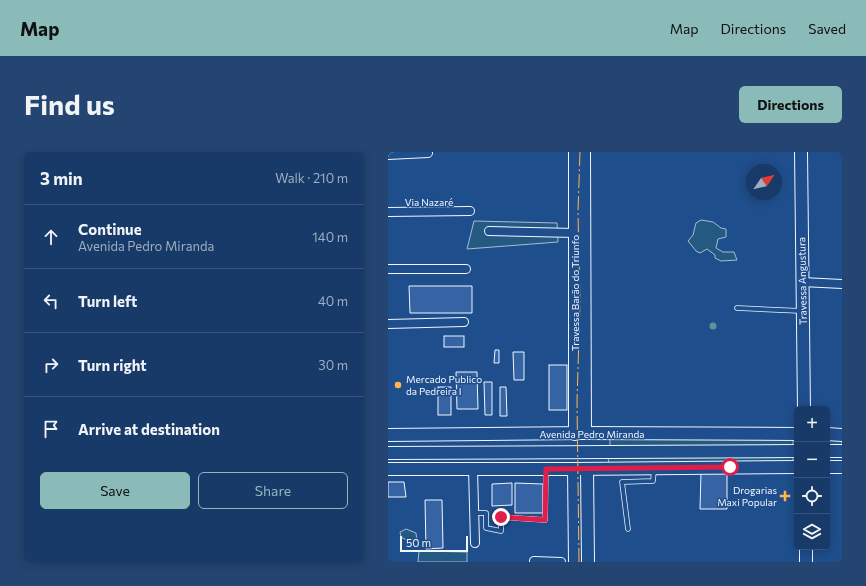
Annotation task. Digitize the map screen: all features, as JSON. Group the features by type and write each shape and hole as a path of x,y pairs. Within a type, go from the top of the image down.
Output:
{"main road":[{"name":"Travessa Barão do Triunfo","path":"575,152 580,216 575,232 580,434"},
{"name":"Travessa Barão do Triunfo","path":"580,434 580,216 584,152"},
{"name":"Travessa Angustura","path":"801,152 804,406"},
{"name":"Avenida Pedro Miranda","path":"388,435 794,434"},
{"path":"830,434 842,435"},
{"name":"Avenida Pedro Miranda","path":"388,453 794,451"},
{"path":"830,451 842,451"},
{"path":"388,469 794,467"},
{"path":"830,467 842,467"},
{"path":"574,469 574,562"},
{"path":"587,469 588,562"},
{"path":"806,550 806,562"}],"street":[{"path":"388,155 428,153"},
{"name":"Via Nazaré","path":"388,212 470,212"},
{"path":"489,231 575,232"},
{"path":"388,269 466,269"},
{"path":"802,282 842,284"},
{"path":"388,324 464,322"},
{"path":"473,469 475,543"},
{"path":"534,561 561,562"}],"lane":[{"path":"737,308 803,311"},
{"path":"628,529 622,482 653,481 655,468"},
{"path":"474,513 486,513 486,528 501,531 501,517 545,520 546,469"}],"shaded area":[{"path":"701,220 713,222 721,228 726,229 726,237 718,239 716,248 723,252 734,252 737,260 721,261 715,258 715,255 707,249 700,253 696,251 688,241 693,235 696,223"},
{"path":"474,221 557,223 558,242 467,249"},
{"path":"610,436 793,437 793,448 610,449"},
{"path":"830,438 842,438 842,447 830,447"},
{"path":"793,454 793,464 609,466 608,456"},
{"path":"406,529 416,533 417,541 410,542 401,537 400,532"},
{"path":"419,551 467,552 467,562 418,562"}],"building":[{"path":"409,286 472,286 472,313 410,313"},
{"path":"444,336 464,336 464,347 444,347"},
{"path":"495,350 499,350 499,363 494,363"},
{"path":"513,352 524,352 524,380 514,380"},
{"path":"549,365 567,365 567,410 549,410"},
{"path":"456,372 477,372 478,409 457,409"},
{"path":"484,382 492,382 492,415 485,415"},
{"path":"438,387 451,387 451,415 438,415"},
{"path":"500,387 506,387 507,416 500,416"},
{"path":"701,472 727,472 727,509 700,509"},
{"path":"388,482 404,482 406,497 388,497"},
{"path":"512,483 512,505 492,506 492,484"},
{"path":"515,483 543,484 543,513 515,513"},
{"path":"425,500 442,500 443,548 426,549"}],"power":[{"path":"579,562 577,401 580,304 578,212 580,152"}],"place":[{"name":"Mercado Publico da Pedreira I","path":"398,385"},
{"name":"Drogarias Maxi Popular","path":"785,496"}],"route":[{"path":"501,517 545,520 546,469 730,467"}]}
